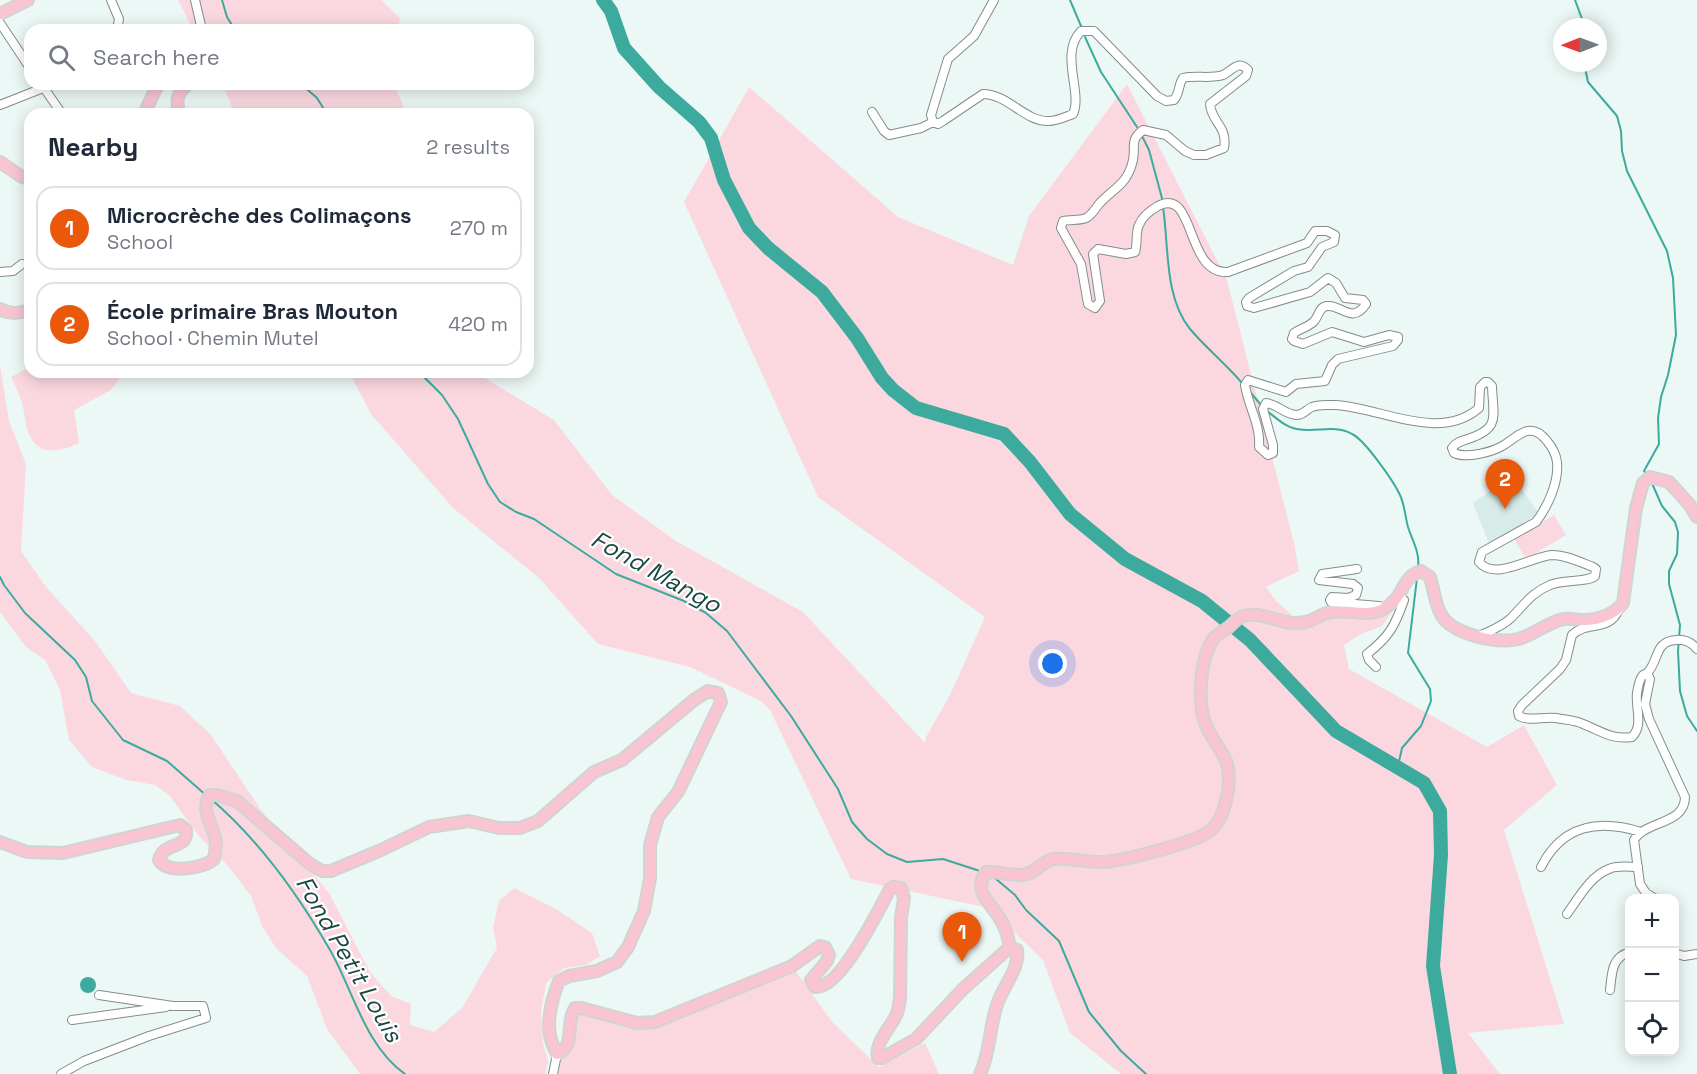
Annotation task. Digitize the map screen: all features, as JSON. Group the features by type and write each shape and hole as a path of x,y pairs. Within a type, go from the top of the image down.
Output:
{"main road":[{"path":"0,14 28,0"},
{"path":"147,108 155,90"},
{"path":"178,108 177,96 182,90"},
{"path":"0,162 24,178"},
{"path":"0,309 6,312 24,312"},
{"path":"1010,947 1008,934 1000,918 983,897 981,879 986,872 1021,876 1055,859 1095,862 1121,860 1192,840 1210,831 1221,815 1229,785 1229,773 1226,760 1205,724 1201,704 1202,679 1206,656 1212,640 1242,616 1255,615 1295,623 1305,622 1330,612 1371,613 1394,602 1408,577 1421,571 1430,577 1441,615 1448,623 1490,640 1519,639 1564,619 1592,619 1615,612 1623,603 1636,508 1646,479 1650,477 1669,482 1689,504 1697,517"},
{"path":"0,842 27,852 63,853 180,825 186,830 186,839 184,842 165,849 160,853 159,860 167,867 200,867 214,859 216,840 206,812 208,798 217,795 237,801 310,864 322,872 331,871 362,859 429,826 469,821 499,828 520,828 538,821 594,772 622,760 708,691 718,693 721,702 678,792 658,817 650,845 650,878 644,911 628,947 617,962 597,971 569,976 559,981 554,994 549,1024 550,1035 557,1054 564,1051 568,1045 571,1014 575,1008 637,1023 655,1022 792,966 815,947 825,946 829,955 827,961 811,980 815,987 819,988 842,969 861,943 893,887 901,888 904,898 901,918 900,998 898,1011 880,1042 876,1053 878,1058 916,1039 963,989 1010,947"},
{"path":"980,1074 988,1054 998,1003 1017,962 1017,950 1010,947"}],"street":[{"path":"111,0 119,19 118,24"},
{"path":"195,0 201,24"},
{"path":"933,122 931,115 948,59 974,36 994,0"},
{"path":"0,23 24,59"},
{"path":"872,112 889,135 921,128 933,122 938,124 944,122 983,94 990,94 1035,118 1048,121 1072,114 1076,107 1071,74 1073,48 1081,31 1094,31 1157,96 1166,101 1174,100 1178,95 1183,78 1219,76 1226,74 1233,67 1244,66 1248,70 1246,76 1210,104 1213,116 1222,128 1226,139 1224,148 1206,155 1194,155 1185,151 1166,135 1143,130 1136,135 1133,144 1133,159 1125,181 1085,219 1063,221 1061,228 1081,264 1088,304 1095,308 1100,301 1093,254 1098,249 1126,254 1135,252 1138,244 1137,228 1142,219 1166,201 1173,202 1181,208 1205,262 1220,273 1307,243 1314,231 1327,231 1335,235 1334,242 1322,247 1308,267 1294,271 1249,298 1246,302 1247,306 1254,308 1304,294 1315,290 1328,278 1336,283 1345,298 1363,300 1366,304 1359,311 1350,313 1331,306 1324,306 1314,322 1294,333 1292,339 1294,342 1303,344 1332,332 1364,342 1393,335 1398,337 1398,340 1393,346 1338,359 1332,365 1325,381 1296,384 1286,392 1248,380 1245,385 1246,392 1260,433 1259,447 1268,455 1273,453 1263,409 1266,403 1295,415 1313,406 1335,405 1364,409 1417,423 1449,422 1477,410 1480,404 1480,387 1485,382 1491,383 1493,418 1489,429 1456,443 1452,448 1454,453 1463,456 1494,449 1503,446 1517,434 1525,431 1536,432 1545,437 1552,447 1557,471 1554,486 1536,522 1482,552 1479,562 1486,567 1505,569 1544,556 1562,555 1593,567 1596,572 1591,579 1564,580 1538,591 1523,602 1504,624 1478,637"},
{"path":"0,105 33,90"},
{"path":"47,90 58,108"},
{"path":"0,272 13,271 22,264"},
{"path":"1357,569 1322,574 1319,580 1353,584 1358,588 1356,595 1348,598 1332,597 1329,600 1379,606 1380,610"},
{"path":"1376,667 1367,654 1383,642 1394,626 1404,600 1399,596"},
{"path":"1619,608 1616,618 1584,627 1572,634 1563,665 1522,705 1518,711 1519,716 1528,719 1553,718 1581,723 1608,736 1632,737 1639,728 1636,699 1640,680 1647,673 1662,645 1675,640 1688,642 1696,647"},
{"path":"1647,673 1650,679 1645,704 1649,719 1685,797 1685,803 1678,814 1641,832 1634,840 1643,889 1649,894"},
{"path":"1541,867 1546,856 1555,846 1580,828 1610,825 1641,832"},
{"path":"1567,914 1589,884 1611,867 1638,867"},
{"path":"1679,953 1684,956 1697,954"},
{"path":"1610,990 1614,962 1625,954"},
{"path":"61,1074 95,1056 207,1018 203,1006 173,1006 99,996"},
{"path":"72,1020 173,1006"},
{"path":"553,1074 557,1054"}],"shaded area":[{"path":"178,0 381,0 400,18 399,24 190,24"},
{"path":"1127,84 1227,280 1294,543 1299,571 1266,587 1276,601 1293,616 1397,604 1382,626 1359,635 1344,645 1349,669 1487,747 1524,725 1557,785 1504,830 1564,1024 1468,1033 1500,1074 1121,1074 1070,1033 1043,960 989,908 851,879 770,710 761,701 690,667 598,644 539,578 453,508 371,414 352,378 485,378 554,420 612,495 676,541 803,612 925,743 926,737 950,695 985,617 818,497 684,202 749,87 898,217 1013,265 1029,216"},
{"path":"225,90 397,90 404,108 232,108"},
{"path":"0,365 9,421 26,464 21,551 46,587 95,641 131,693 180,706 211,735 261,810 329,893 370,972 391,996 411,1004 410,1025 434,1032 462,1008 497,948 493,927 499,901 514,888 556,909 592,933 600,956 586,965 564,968 546,983 541,1012 543,1043 548,1062 545,1074 360,1074 327,1029 307,976 276,948 263,928 251,896 229,867 198,835 170,796 155,785 126,780 92,767 69,740 60,690 45,660 26,647 0,612"},
{"path":"24,370 24,378 120,378 111,390 74,410 79,443 59,450 45,450 34,443 30,436 22,403 11,377"},
{"path":"1512,475 1539,514 1490,546 1473,503"},
{"path":"1554,515 1566,535 1526,559 1514,539"},
{"path":"792,966 833,1023 879,1067 925,1043 939,1074 553,1074 557,1054 563,1051 575,1008 637,1023"},
{"path":"88,977 94,979 96,985 94,991 88,993 82,991 80,985 82,979"}],"waterway":[{"name":"Fond Mango","path":"222,0 231,24"},
{"path":"603,0 611,11 624,48 659,87 699,122 711,138 724,180 749,228 768,248 822,292 857,338 882,378 893,390 916,408 1004,434 1030,462 1070,514 1125,559 1202,601 1250,640 1336,731 1424,783 1440,811 1441,855 1433,966 1450,1074"},
{"path":"1070,0 1081,26"},
{"path":"1575,0 1582,18"},
{"path":"1085,37 1101,72 1137,127"},
{"path":"1586,72 1588,82 1617,116 1627,171 1667,251 1673,278 1676,335 1661,397 1658,418 1659,444 1644,471 1648,476"},
{"name":"Fond Mango","path":"308,90 323,108"},
{"path":"1142,136 1149,150 1163,202"},
{"path":"1163,207 1169,271 1176,302 1182,316 1196,336 1242,383"},
{"name":"Fond Mango","path":"425,378 442,395 458,419 488,484 500,502 534,519 616,574 684,601 706,613 727,631 791,716 838,789 852,822 867,839 887,854 907,862 943,859 983,872"},
{"path":"1250,392 1262,406"},
{"path":"1266,410 1293,428 1345,431 1364,444 1386,472 1400,495 1417,551 1418,567"},
{"path":"1651,481 1662,506 1675,522 1678,532 1677,554 1669,571 1669,584 1680,625 1678,651 1680,691 1687,716 1697,731"},
{"name":"Fond Petit Louis","path":"0,577 25,613 75,660 86,677 92,701 123,740 167,761 207,796"},
{"path":"1398,766 1402,748 1421,726 1431,701 1430,689 1408,653 1417,578"},
{"name":"Fond Petit Louis","path":"211,799 246,832 277,869 330,950 370,1033 391,1062 405,1074"},
{"name":"Fond Mango","path":"996,879 1015,895 1026,910 1059,941 1089,1012 1121,1051 1146,1074"}],"place":[{"name":"École primaire Bras Mouton","path":"1505,509"},
{"name":"Microcrèche des Colimaçons","path":"962,962"}]}
